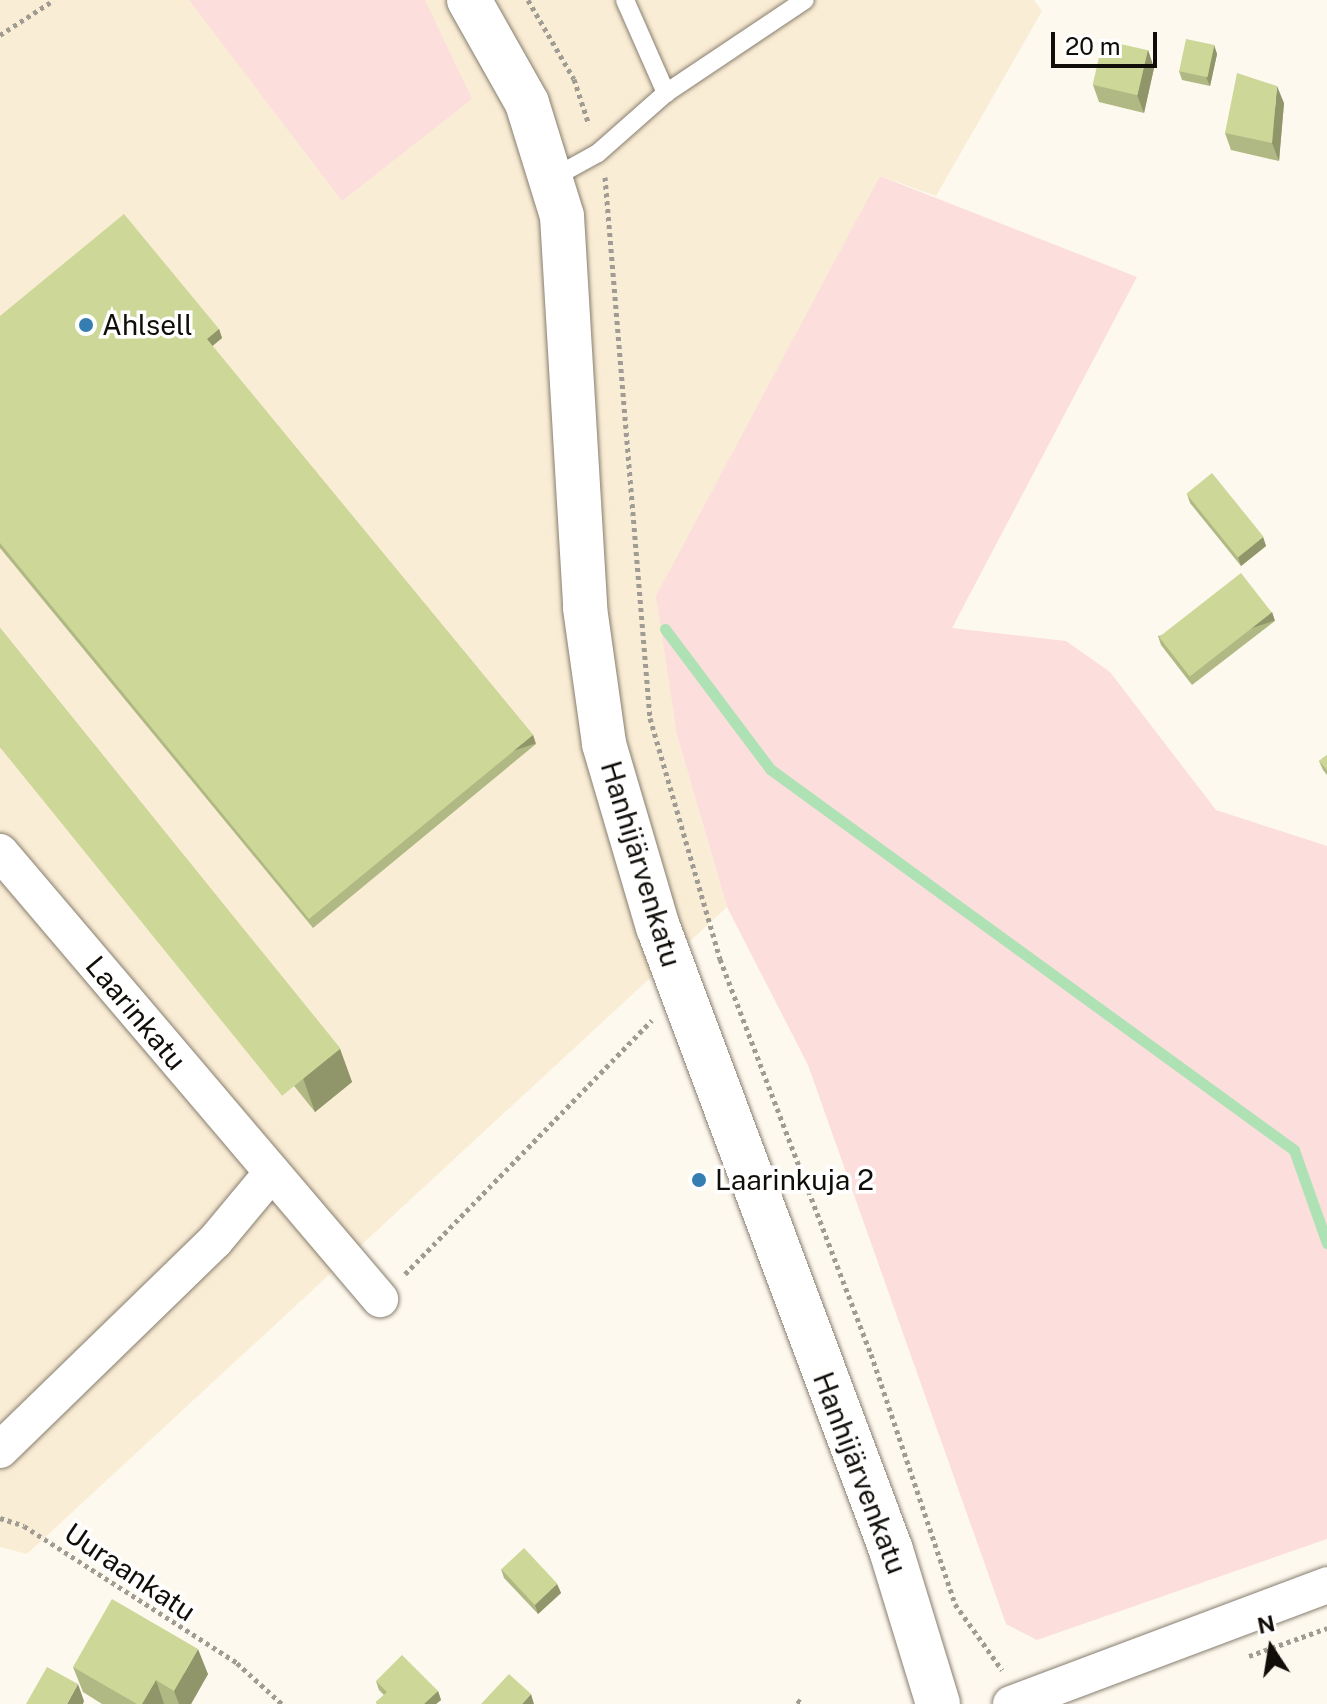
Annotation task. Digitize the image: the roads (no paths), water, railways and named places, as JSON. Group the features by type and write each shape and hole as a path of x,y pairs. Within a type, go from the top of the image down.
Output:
{"street":[{"name":"Hanhijärvenkatu","path":"469,0 527,103 562,216 573,322 585,608 604,744 681,991 891,1550 938,1704"},
{"name":"Laarinkatu","path":"0,852 270,1175 380,1299"},
{"path":"0,1450 215,1241 270,1175"},
{"path":"1017,1702 1327,1585"}],"lane":[{"path":"625,0 666,93"},
{"path":"551,179 598,153 666,93 805,0"}],"waterway":[{"path":"665,629 770,769 1294,1150 1327,1243"}],"place":[{"name":"Ahlsell","path":"86,325"},
{"name":"Laarinkuja 2","path":"699,1180"}]}
